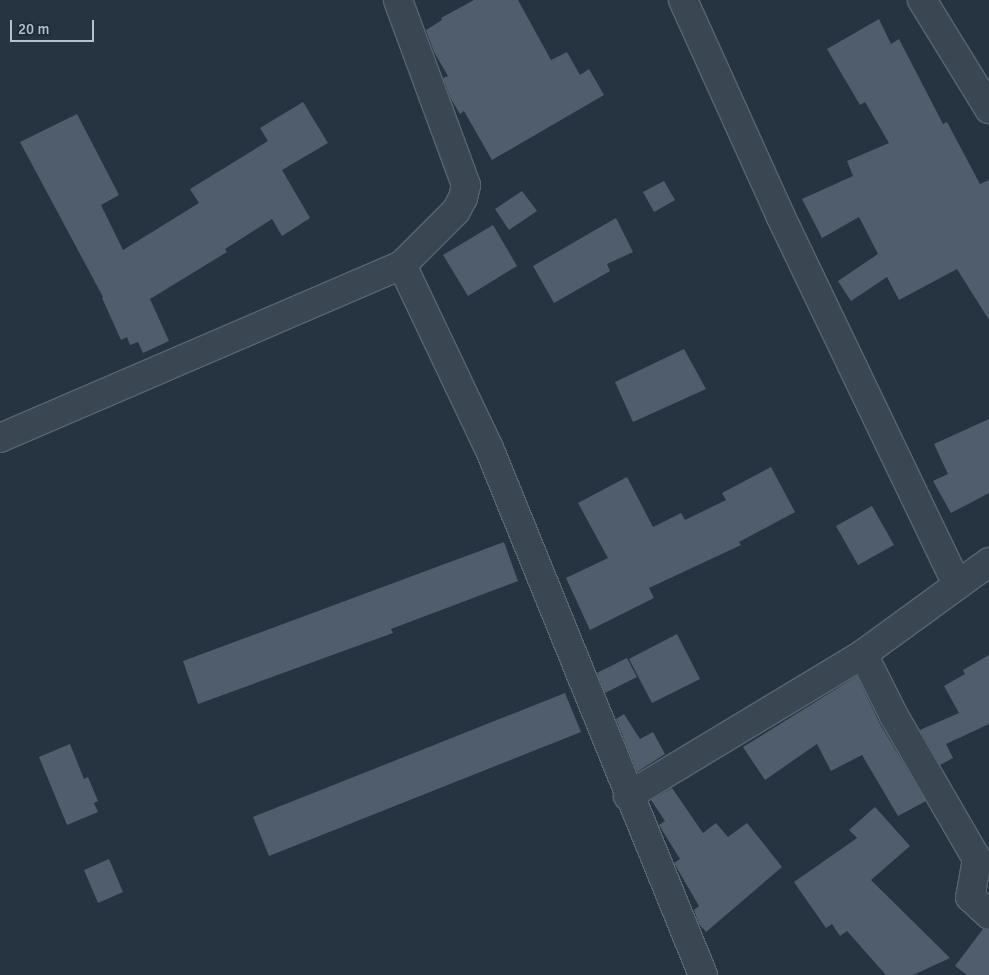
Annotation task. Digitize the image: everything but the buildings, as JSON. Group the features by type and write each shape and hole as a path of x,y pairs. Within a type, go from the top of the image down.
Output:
{"street":[{"path":"0,438 402,265 456,211 466,185 398,0"},
{"path":"628,796 863,654 978,576 780,215 683,0"},
{"path":"922,0 989,109"},
{"path":"402,265 489,448 628,796 703,975"},
{"path":"863,654 894,716 977,859 970,897 989,915"}]}
